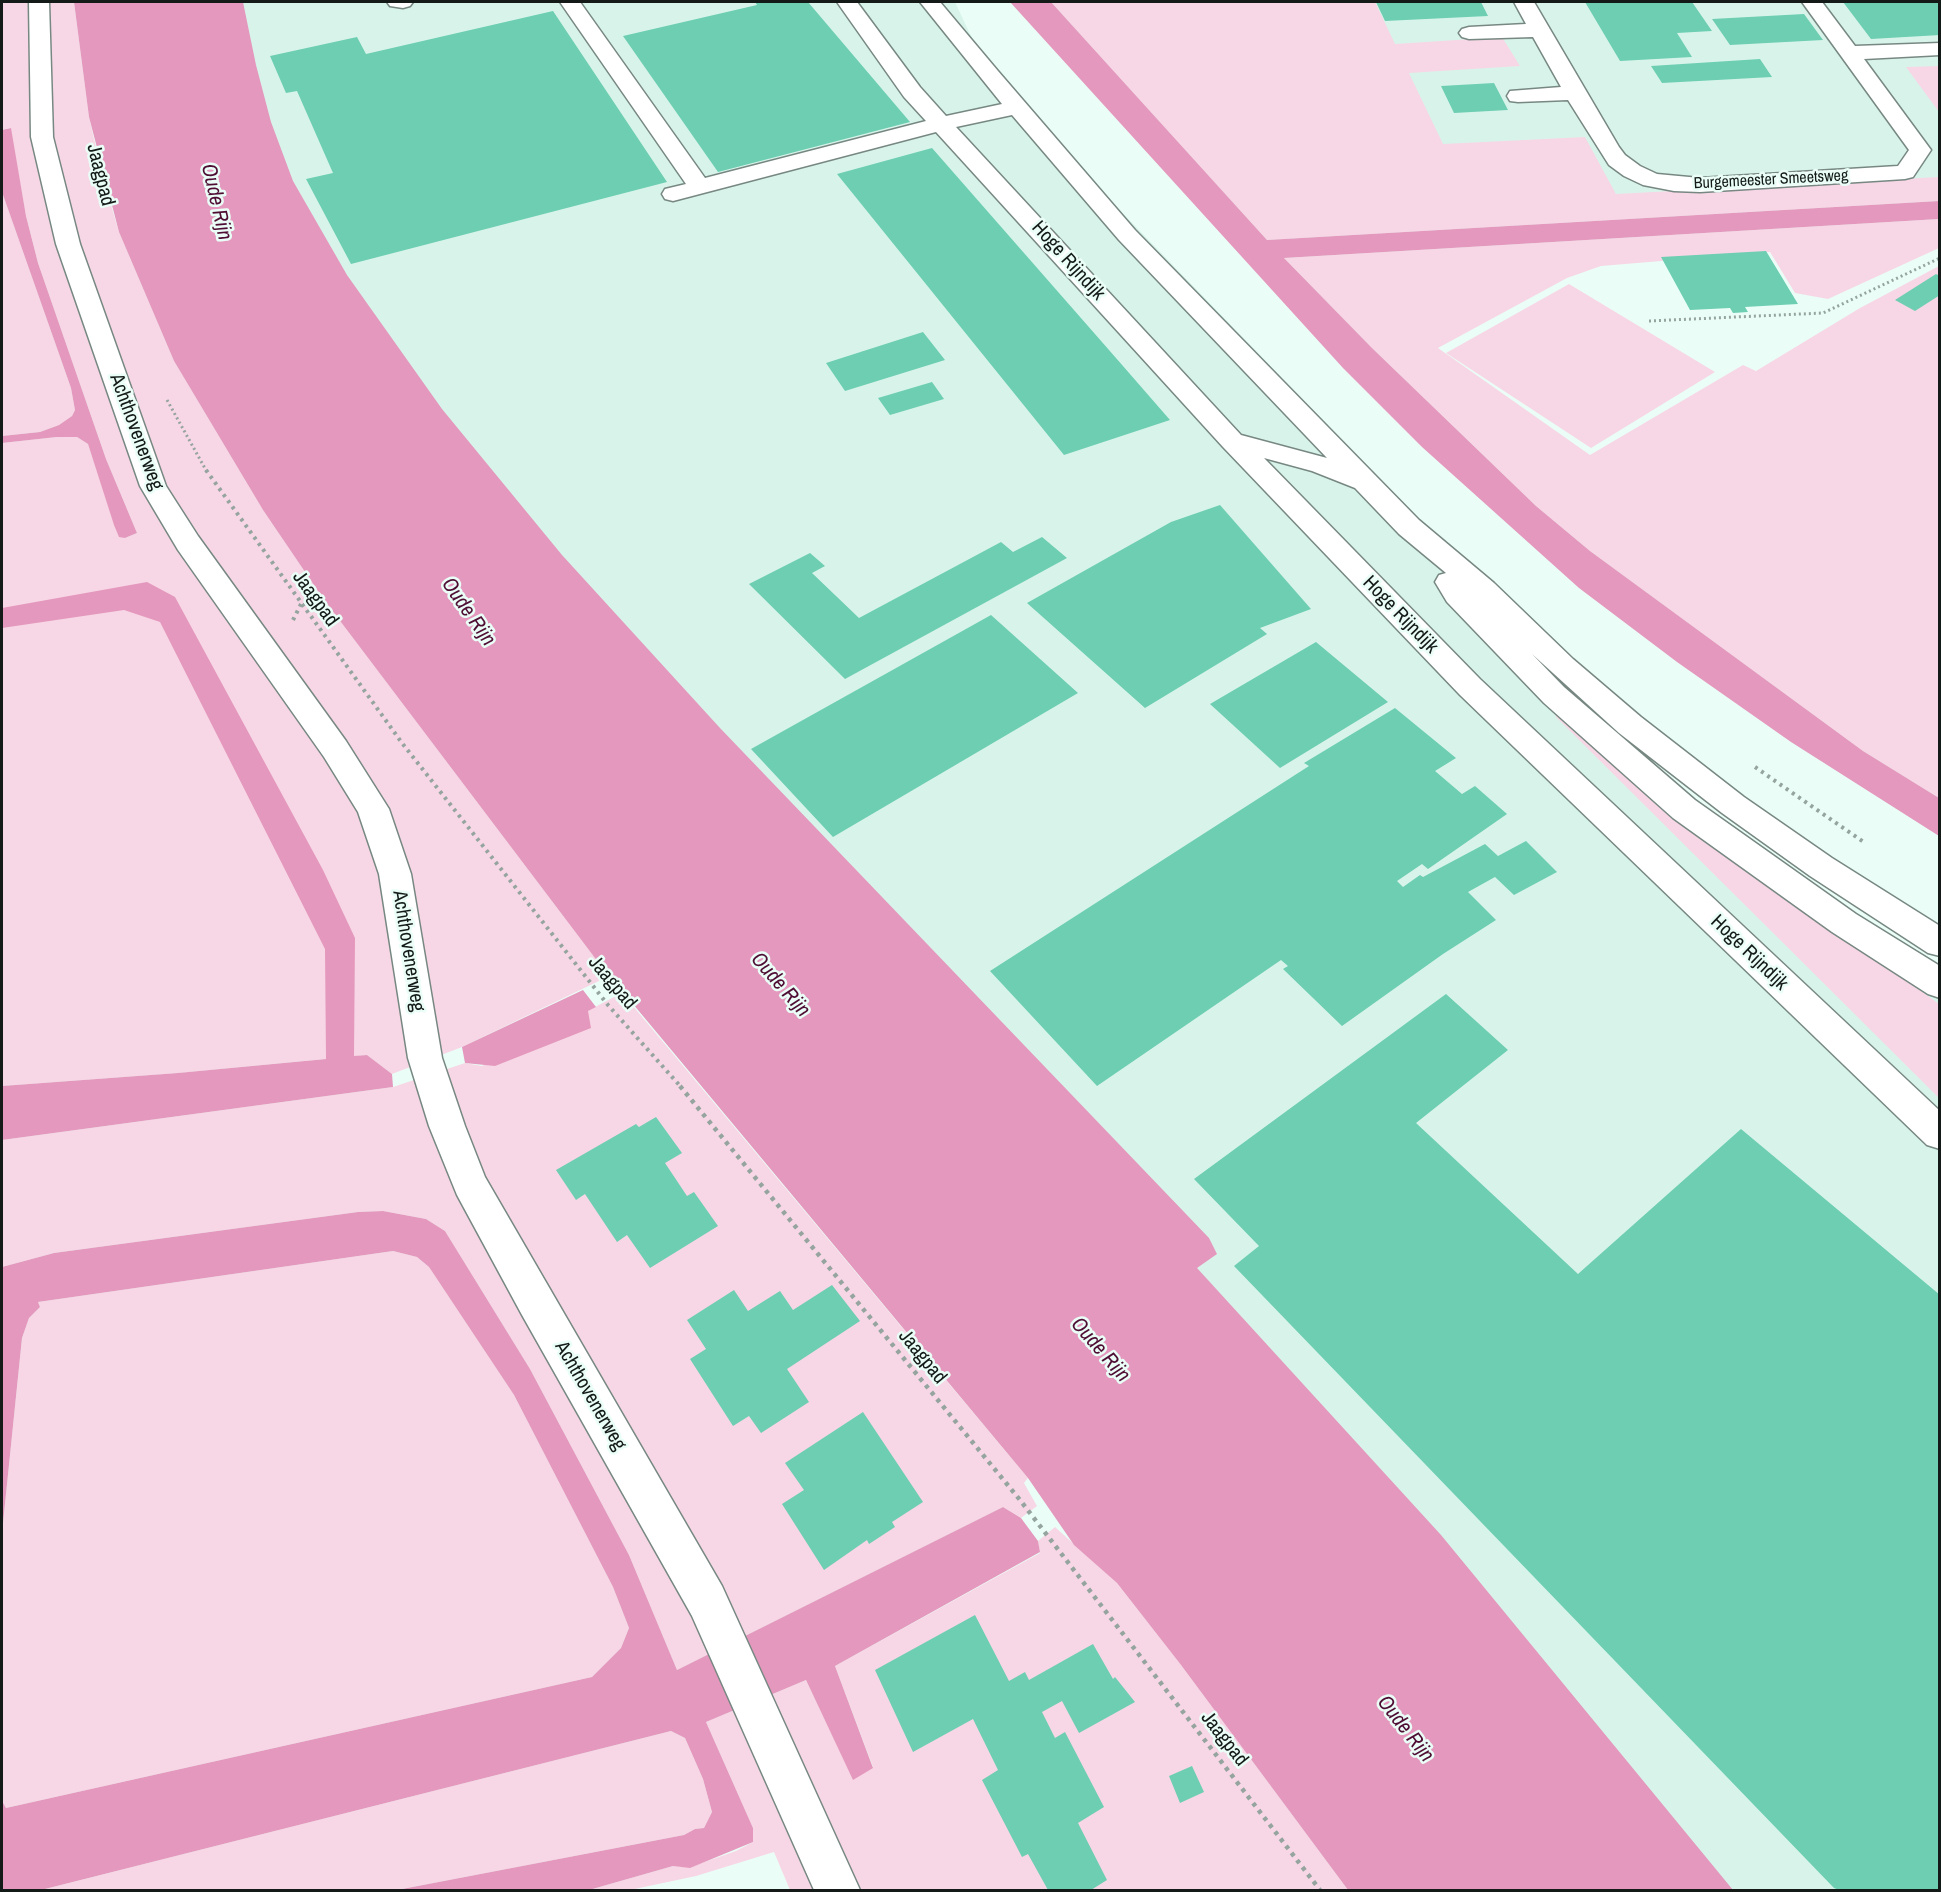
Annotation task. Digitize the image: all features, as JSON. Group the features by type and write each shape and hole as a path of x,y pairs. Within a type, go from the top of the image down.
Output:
{"street":[{"name":"Achthovenerweg","path":"39,2 42,136 68,244 153,486 188,543 335,749 373,809 395,874 428,1067 470,1184 707,1601 837,1890"},
{"path":"570,2 700,188"},
{"name":"Hoge Rijndijk","path":"847,2 912,92 1233,441 1470,687 1940,1134"},
{"path":"930,2 1127,235 1409,527 1484,590 1563,667 1658,747 1733,805 1802,853 1940,943"},
{"name":"Burgemeester Smeetsweg","path":"1524,2 1591,121 1617,160 1632,171 1651,180 1700,185 1905,172 1920,150 1812,2"},
{"path":"1469,33 1540,30"},
{"path":"1849,53 1940,49"},
{"path":"1518,96 1575,93"},
{"path":"673,194 942,123 1017,107"},
{"path":"1233,441 1321,465 1367,485"},
{"path":"1409,527 1458,595 1554,696 1684,809 1844,923 1940,984"}],"path":[{"path":"1649,321 1823,313 1940,258"},
{"name":"Jaagpad","path":"165,395 212,481 402,743 608,1005 653,1053 1020,1500 1320,1890"},
{"path":"1753,766 1868,844"}],"shaded area":[{"path":"2,2 74,2 89,117 103,178 119,232 174,361 263,510 322,597 598,962 603,979 462,1047 392,1074 367,1055 179,1073 2,1086 2,443 77,437 88,444 119,536 125,538 137,533 106,459 38,263 26,216 10,128 2,130"},
{"path":"224,2 955,2 990,76 1761,873 1939,990 1939,1890 1691,1890 404,396 292,228"},
{"path":"1051,2 1375,2 1395,44 1502,37 1520,66 1409,73 1443,144 1585,137 1616,194 1939,177 1939,201 1267,240"},
{"path":"1245,2 1939,2 1939,187 1440,217"},
{"path":"1940,66 1939,112 1906,67"},
{"path":"2,192 71,388 75,410 72,416 59,425 40,432 2,436"},
{"path":"1939,219 1939,248 1828,299 1795,293 1770,252 1601,266 1567,278 1438,348 1590,455 1743,365 1756,371 1860,308 1939,266 1939,798 1863,751 1590,551 1536,506 1372,348 1284,258"},
{"path":"1569,284 1715,372 1591,448 1446,353"},
{"path":"1555,709 1825,921 1939,1004 1939,1098 1556,717"},
{"path":"616,996 633,1006 1028,1478 1024,1483 1037,1506 1021,1518 1003,1507 677,1670 629,1555 530,1369 445,1231 426,1219 383,1211 358,1212 54,1253 2,1267 2,1140 393,1087 465,1063 482,1066"},
{"path":"393,1251 417,1257 429,1267 514,1395 613,1587 629,1628 621,1648 592,1677 6,1808 2,1801 2,1533 22,1338 29,1318 40,1307 38,1302"},
{"path":"1055,1527 1117,1583 1181,1665 1348,1890 790,1890 774,1852 696,1876 630,1890 589,1890 673,1866 690,1867 736,1851 753,1842 753,1828 706,1722 806,1680 853,1779 873,1767 835,1666 1040,1553 1038,1541"},
{"path":"671,1731 685,1738 703,1779 712,1812 704,1828 695,1829 684,1835 397,1890 41,1890"}],"water":[{"name":"Oude Rijn","path":"74,2 243,2 271,122 293,181 347,275 442,409 562,555 720,728 1209,1238 1217,1254 1197,1268 1441,1535 1733,1890 1348,1890 1181,1665 1117,1583 1074,1545 1028,1478 598,962 322,597 263,510 174,361 119,232 89,117"},
{"path":"1010,2 1051,2 1267,240 1939,201 1939,219 1284,258 1372,348 1536,506 1590,551 1863,751 1939,798 1939,836 1791,742 1677,662 1579,588 1422,447 1343,368"},
{"path":"11,128 26,216 38,263 106,459 137,533 125,538 119,537 114,525 88,444 77,437 2,443 2,436 40,432 59,425 72,416 75,410 71,388 2,192 2,130"},
{"path":"147,582 175,597 323,870 355,938 354,1056 367,1055 392,1074 393,1087 2,1140 2,1086 326,1059 325,949 160,622 124,610 2,628 2,608"},
{"path":"583,990 596,1007 588,1011 591,1028 495,1066 465,1063 462,1047"},
{"path":"383,1211 426,1219 445,1231 530,1369 629,1555 677,1670 1003,1507 1021,1518 1038,1541 1040,1552 835,1666 873,1768 853,1780 806,1680 706,1722 753,1828 753,1842 690,1868 673,1866 589,1890 397,1890 684,1835 695,1829 704,1828 712,1812 703,1779 685,1738 671,1731 41,1890 2,1890 2,1801 6,1808 592,1677 621,1648 629,1628 613,1587 514,1395 429,1267 417,1257 393,1251 38,1302 40,1307 29,1318 22,1338 2,1533 2,1267 54,1253 358,1212"}],"building":[{"path":"755,2 808,2 910,122 718,172 623,36 757,5"},
{"path":"1376,2 1481,2 1488,16 1385,21"},
{"path":"1585,2 1692,2 1712,31 1677,33 1692,57 1620,61"},
{"path":"1843,2 1940,2 1940,35 1871,39"},
{"path":"553,11 667,182 351,264 306,179 333,173 297,91 286,93 270,56 357,37 366,54"},
{"path":"1804,14 1823,40 1730,45 1712,19"},
{"path":"1760,59 1772,77 1662,83 1651,66"},
{"path":"1494,83 1508,110 1454,113 1441,86"},
{"path":"932,148 1170,420 1064,455 837,174"},
{"path":"1766,251 1798,304 1745,307 1748,312 1733,313 1730,308 1690,310 1661,257"},
{"path":"1936,274 1940,276 1940,295 1915,311 1895,300"},
{"path":"923,332 945,360 845,391 826,363"},
{"path":"932,382 944,399 890,415 878,398"},
{"path":"1220,505 1311,609 1260,628 1267,634 1145,708 1027,603 1171,522"},
{"path":"1042,537 1067,558 845,679 749,584 810,553 825,566 812,573 859,618 1001,542 1013,552"},
{"path":"991,615 1078,693 833,837 751,749"},
{"path":"1316,642 1388,702 1280,768 1210,704"},
{"path":"1395,708 1456,758 1435,771 1462,794 1475,786 1507,814 1428,869 1422,864 1397,881 1403,887 1420,875 1423,877 1485,844 1498,856 1526,841 1557,872 1514,895 1495,877 1468,892 1496,920 1443,954 1342,1026 1283,969 1288,966 1281,960 1097,1086 990,971 1309,766 1304,763"},
{"path":"1446,994 1508,1050 1416,1123 1578,1274 1741,1129 1940,1295 1940,1890 1839,1890 1834,1888 1234,1266 1259,1246 1194,1179"},
{"path":"656,1117 682,1153 665,1163 687,1196 694,1192 718,1226 650,1268 627,1235 617,1242 585,1194 576,1200 556,1170 636,1124 639,1127"},
{"path":"832,1285 860,1321 787,1369 809,1402 761,1433 749,1416 733,1426 690,1359 706,1349 687,1320 734,1290 748,1311 780,1291 793,1310"},
{"path":"863,1412 923,1502 892,1522 895,1527 869,1544 867,1540 824,1570 782,1504 804,1490 785,1463"},
{"path":"975,1615 1009,1681 1025,1672 1029,1680 1093,1644 1113,1679 1115,1677 1135,1702 1079,1733 1062,1701 1042,1712 1055,1738 1065,1732 1104,1807 1078,1823 1107,1880 1091,1890 1048,1890 1028,1854 1022,1857 982,1780 998,1770 973,1719 913,1752 875,1670"},
{"path":"1192,1766 1204,1792 1180,1803 1169,1776"}]}
